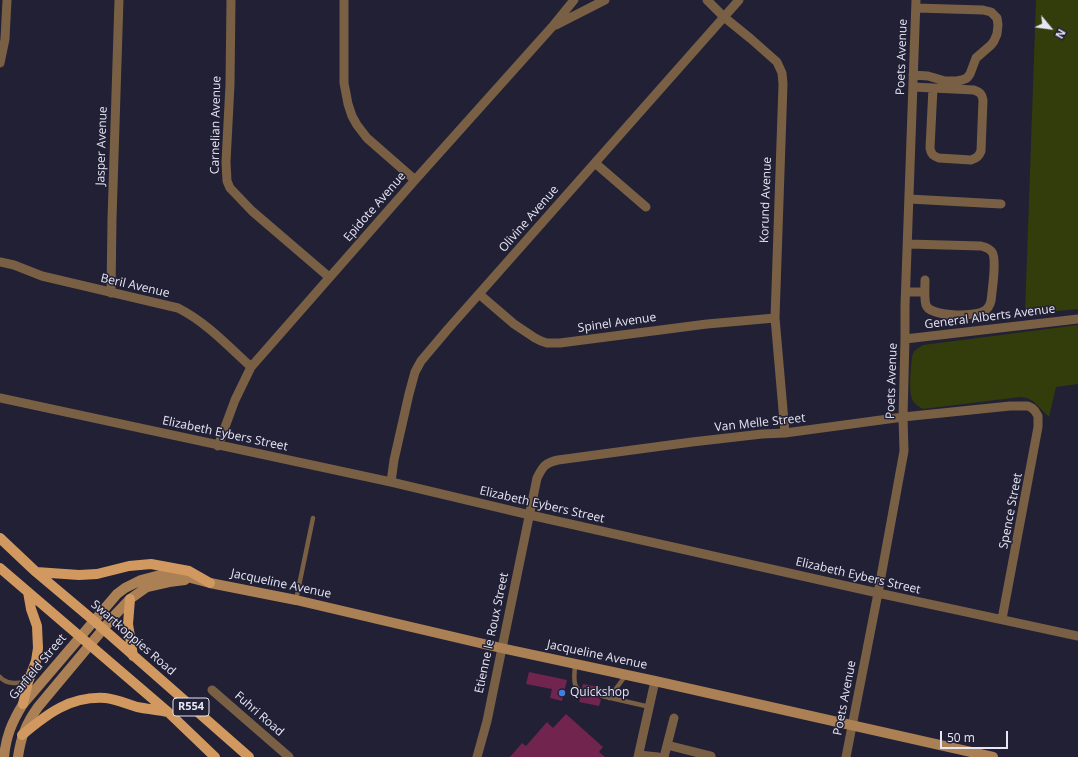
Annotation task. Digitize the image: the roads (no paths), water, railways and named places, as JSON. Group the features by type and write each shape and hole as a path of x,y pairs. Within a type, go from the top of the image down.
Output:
{"main road":[{"name":"Swartkoppies Road","path":"0,538 36,572 104,629 249,757"},
{"path":"36,572 79,575 97,574 129,566 151,564 189,571 210,583"},
{"name":"R554","path":"0,568 168,712 215,757"},
{"path":"23,704 28,682 36,661 38,648 37,626 31,609 28,592"},
{"path":"130,599 128,624 133,656"},
{"path":"22,735 50,713 65,705 86,699 105,698 124,702 137,707 168,712"}],"street":[{"path":"0,63 5,39 6,0"},
{"name":"Jasper Avenue","path":"111,293 119,0"},
{"name":"Carnelian Avenue","path":"231,0 230,85 226,162 227,181 230,188 252,211 329,277"},
{"path":"344,0 344,83 345,95 352,116 367,138 415,180"},
{"name":"Epidote Avenue","path":"218,446 235,400 251,367 329,277 552,27 574,0"},
{"path":"552,27 605,0"},
{"name":"Korund Avenue","path":"707,0 724,17 777,62 782,73 775,318 785,433"},
{"name":"Olivine Avenue","path":"391,482 397,446 409,394 415,372 421,361 740,0"},
{"path":"913,75 928,76 945,81 962,80 967,78 976,58 994,40 997,34 998,26 997,18 991,12 916,4"},
{"name":"Poets Avenue","path":"846,757 904,451 903,416 906,292 916,4"},
{"path":"913,87 974,90 979,91 983,100 981,151 976,159 939,158 934,157 931,153 933,88"},
{"path":"595,163 646,207"},
{"path":"909,199 1001,204"},
{"path":"908,244 981,246 988,248 993,253 994,260 991,301 989,307 984,311 960,315 936,313 930,310 926,305 925,280"},
{"name":"Beril Avenue","path":"0,255 4,263 42,276 171,306 186,312 206,327 251,367"},
{"path":"906,292 925,292"},
{"name":"Spinel Avenue","path":"479,294 523,330 535,338 547,343 560,343 707,324 775,318"},
{"name":"General Alberts Avenue","path":"906,339 1078,319"},
{"name":"Elizabeth Eybers Street","path":"0,398 391,482 878,593 1078,636"},
{"name":"Van Melle Street","path":"530,514 537,478 543,466 546,463 566,458 762,434 785,433 903,416 1010,406 1028,406 1032,408"},
{"name":"Spence Street","path":"1002,619 1038,427 1038,416 1032,408"},
{"name":"Etienne le Roux Street","path":"478,757 530,514"},
{"name":"Jacqueline Avenue","path":"93,620 116,594 129,586 141,580 171,574 296,600 501,648 852,725 979,756 993,757"},
{"name":"Jacqueline Avenue","path":"18,757 22,735 29,720 38,707 130,599 147,587 156,584 195,580"},
{"name":"Garfield Street","path":"4,757 9,732 14,719 23,704 93,620"},
{"path":"655,681 639,756 658,757"},
{"name":"Fuhri Road","path":"212,690 289,757"},
{"path":"664,757 674,718"},
{"path":"667,745 711,756"}],"lane":[{"path":"296,600 313,518"},
{"path":"575,664 574,682 578,690 582,692"},
{"path":"609,698 626,675"},
{"path":"0,677 4,682 28,682"},
{"path":"602,696 650,707"}],"place":[{"name":"Quickshop","path":"562,693"}]}
